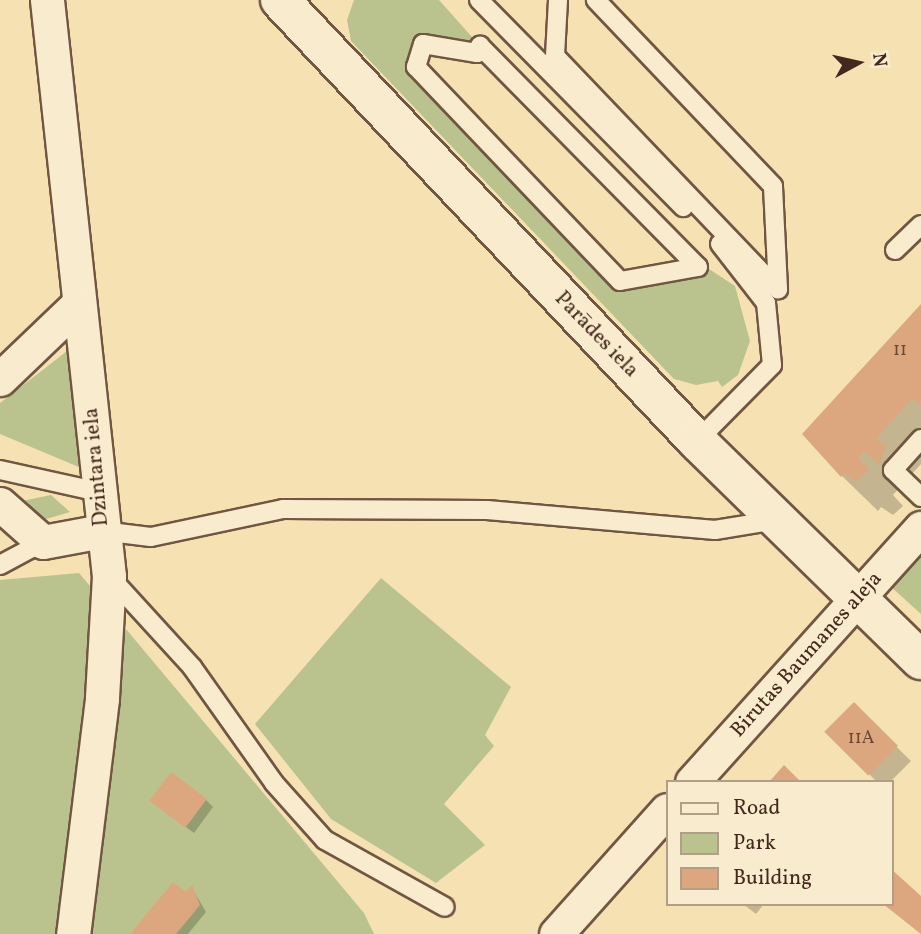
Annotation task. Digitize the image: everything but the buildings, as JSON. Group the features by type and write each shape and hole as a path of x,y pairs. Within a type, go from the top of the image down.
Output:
{"street":[{"name":"Dzintara iela","path":"47,0 75,307 109,576 102,699 73,934"},
{"name":"Parādes iela","path":"292,4 697,441 921,660"},
{"path":"0,379 75,307"},
{"path":"0,504 43,542 102,531"},
{"name":"Birutas Baumanes aleja","path":"694,780 921,528"},
{"path":"556,934 666,811"}],"lane":[{"path":"479,0 610,123 778,289 773,186 596,0"},
{"path":"558,0 555,56 610,123 730,255 766,303 772,366 697,441"},
{"path":"423,44 477,53 480,46 583,151 698,267 620,281 416,67 423,44"},
{"path":"583,151 610,123"},
{"path":"895,250 921,225"},
{"path":"921,439 893,470 921,497"},
{"path":"0,470 99,492"},
{"path":"102,531 151,537 282,509 487,510 716,530 778,520"},
{"path":"0,565 43,542"},
{"path":"109,576 192,667 274,783 324,840 445,907"}],"green space":[{"path":"354,0 439,0 480,46 423,44 417,67 620,281 689,266 709,269 735,286 750,341 738,375 722,387 718,381 696,385 674,379 351,41 347,20"},
{"path":"71,348 86,470 0,434 0,403"},
{"path":"51,495 70,512 43,520 22,501"},
{"path":"921,550 921,614 889,585"},
{"path":"79,573 364,913 374,934 0,934 0,580"},
{"path":"381,578 511,687 485,735 494,746 444,804 485,845 436,883 331,819 255,724"}]}
